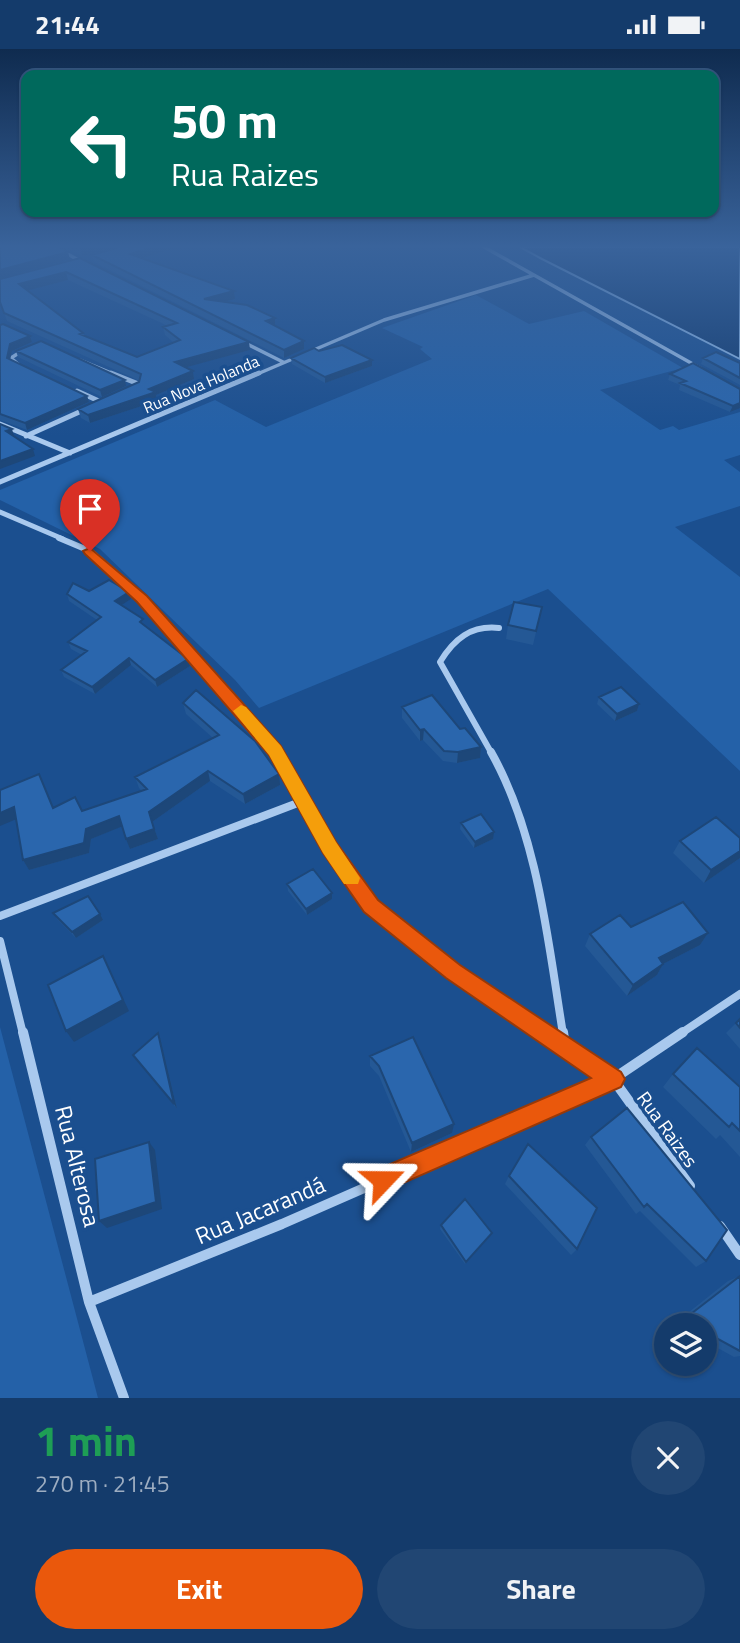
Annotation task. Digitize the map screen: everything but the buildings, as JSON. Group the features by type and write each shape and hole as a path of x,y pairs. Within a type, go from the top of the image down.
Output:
{"street":[{"name":"Rua Nova Holanda","path":"0,482 411,310"},
{"path":"596,310 703,370"},
{"path":"236,338 283,362"},
{"path":"27,349 15,353 11,358 29,369"},
{"path":"78,359 139,386 134,389"},
{"path":"65,386 102,402"},
{"path":"26,436 112,398"},
{"path":"0,424 70,453"},
{"name":"Rua Raizes","path":"0,512 90,551 126,582 275,750 330,848 371,906 453,971 613,1079 700,1200"},
{"path":"499,628 485,625 466,631 447,650 440,662 506,778 540,890 565,1047"},
{"path":"0,916 303,801"},
{"name":"Rua Alterosa","path":"0,941 89,1302 124,1398"},
{"name":"Rua Jacarandá","path":"89,1302 282,1224 613,1079 740,995"},
{"path":"716,1222 740,1255"}],"shaded area":[{"path":"433,310 503,310 529,324 584,311 683,368 600,390 660,430 673,426 679,430 740,412 740,455 724,460 740,472 740,506 675,527 740,577 740,771 548,589 259,708 235,680 100,549 0,500 0,490 215,400 266,427 432,359 420,349 423,347 382,328"},
{"path":"643,310 740,310 740,359"},
{"path":"0,1027 98,1398 0,1398"}],"slow traffic":[{"path":"241,711 275,750 330,848 351,878"}],"route":[{"path":"90,551 142,599 275,750 330,848 371,906 453,971 613,1079 383,1180"}]}
